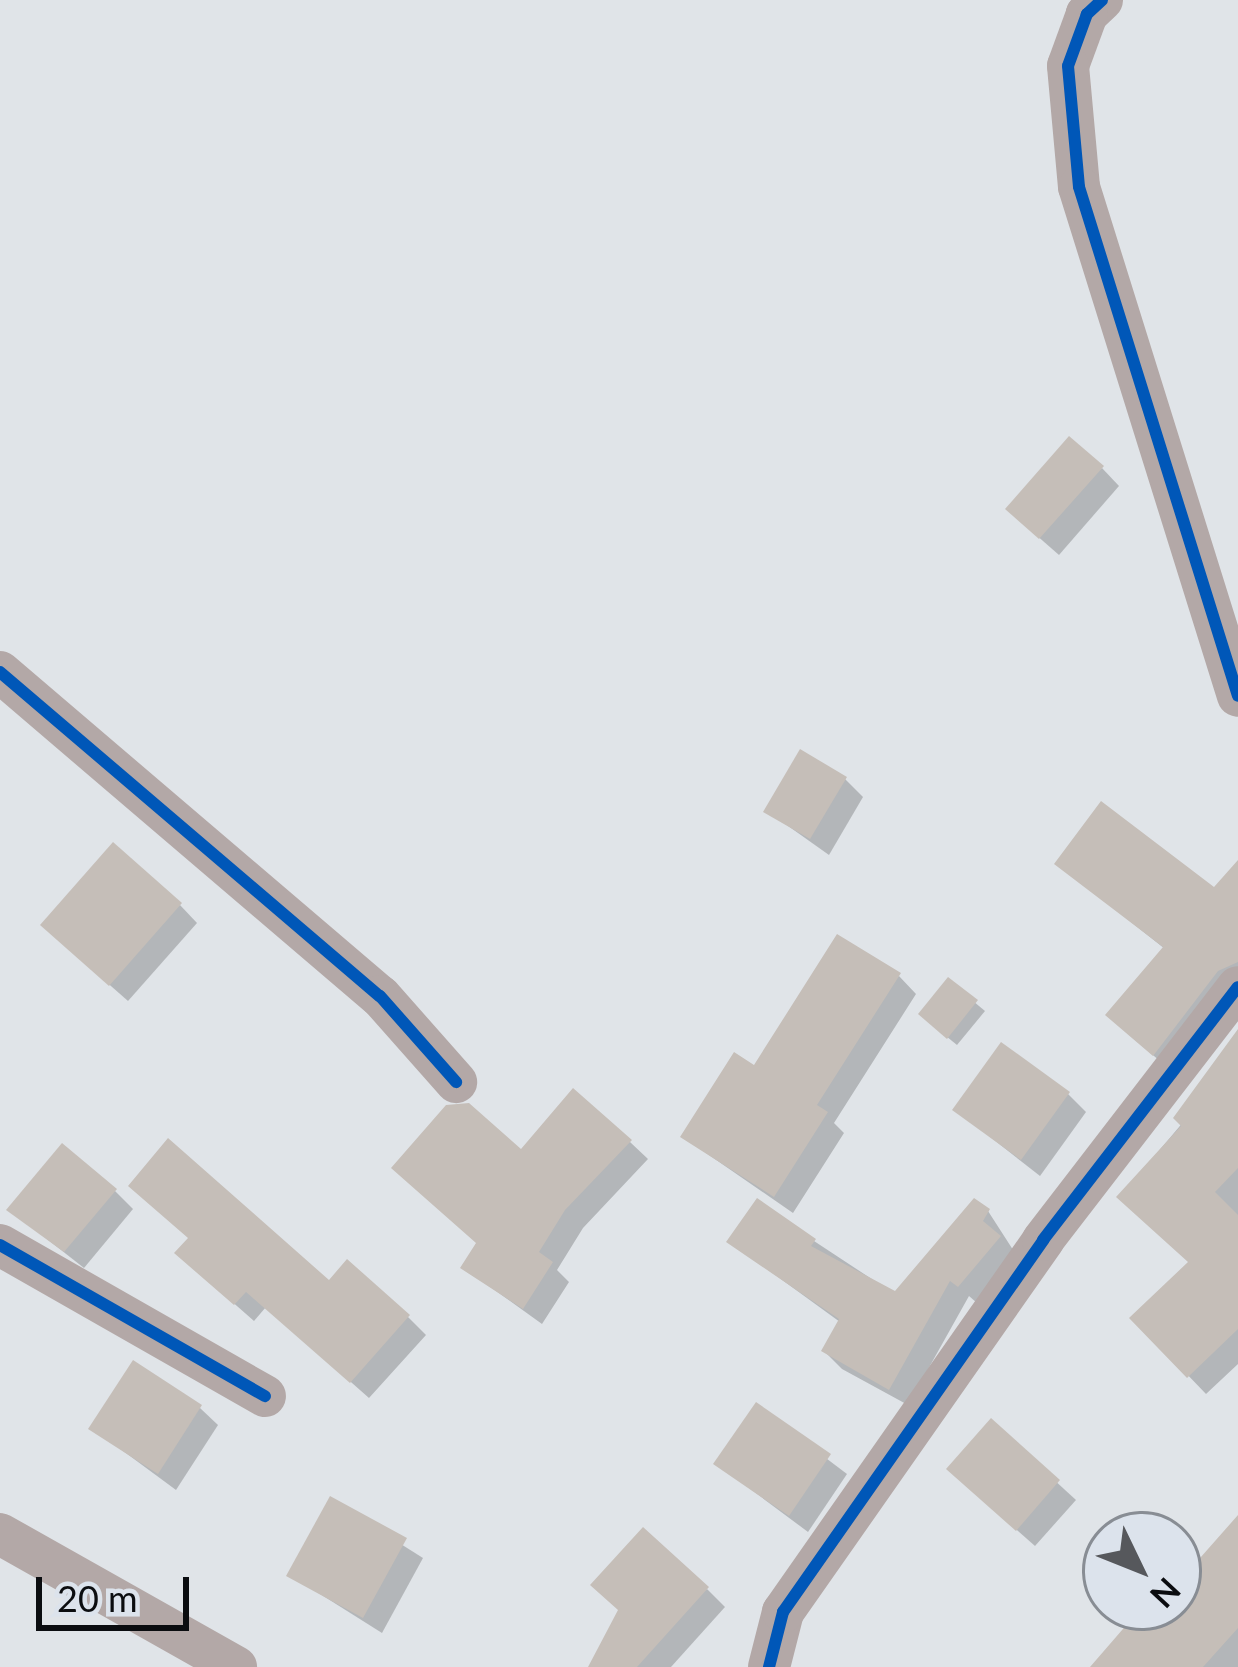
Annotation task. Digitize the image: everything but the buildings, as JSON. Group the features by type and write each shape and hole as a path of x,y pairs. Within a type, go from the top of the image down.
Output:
{"street":[{"path":"1102,0 1087,14 1068,66 1079,188 1238,696"},
{"path":"0,672 380,996 457,1082"},
{"path":"769,1667 783,1612 1043,1240 1238,987"},
{"path":"0,1244 265,1396"},
{"path":"0,1534 236,1667"}],"cycle path":[{"path":"1102,0 1087,14 1068,66 1079,187 1238,696"},
{"path":"0,672 380,996 456,1082"},
{"path":"769,1667 783,1612 1043,1240 1238,987"},
{"path":"0,1245 265,1396"}]}
